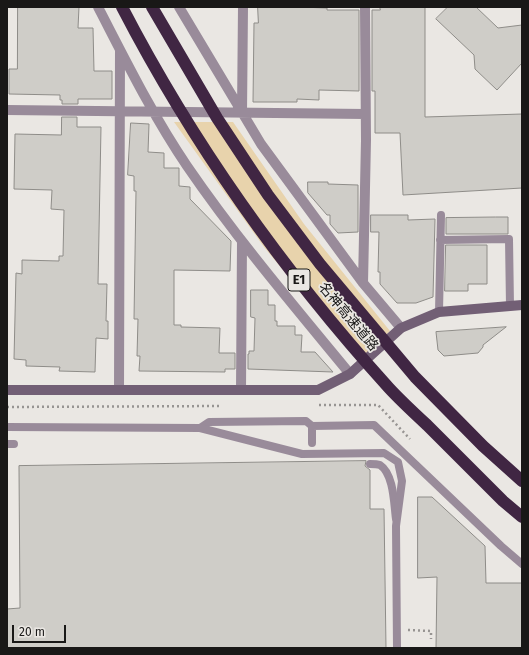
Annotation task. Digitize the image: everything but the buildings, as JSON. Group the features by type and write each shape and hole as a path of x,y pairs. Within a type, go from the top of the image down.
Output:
{"highway":[{"name":"名神高速道路","path":"122,7 139,40 190,126 238,198 288,268 352,346 390,389 503,501 522,517"},
{"name":"名神高速道路","path":"152,7 217,118 268,195 320,264 415,377 483,446 522,481"}],"street":[{"path":"98,7 153,112 187,165 242,242 350,374"},
{"path":"179,7 261,144 363,283 401,328"},
{"path":"242,113 243,7"},
{"path":"363,283 365,7"},
{"path":"119,390 120,48"},
{"path":"7,110 365,114"},
{"path":"241,390 242,242"},
{"path":"7,390 318,390 350,374 401,328 439,312 522,305"}],"lane":[{"path":"439,312 440,215"},
{"path":"440,240 509,239 510,306"},
{"path":"200,428 210,422 306,422 312,426 374,425 501,546 522,564"},
{"path":"312,426 312,443"},
{"path":"7,427 200,428 302,454 384,453 398,462 402,481 396,526"},
{"path":"370,464 379,465 384,469 391,482 396,526 397,648"}],"path":[{"path":"401,630 431,631 431,638"}],"shaded area":[{"path":"174,122 233,122 304,224 390,331 358,361 264,247"}]}
